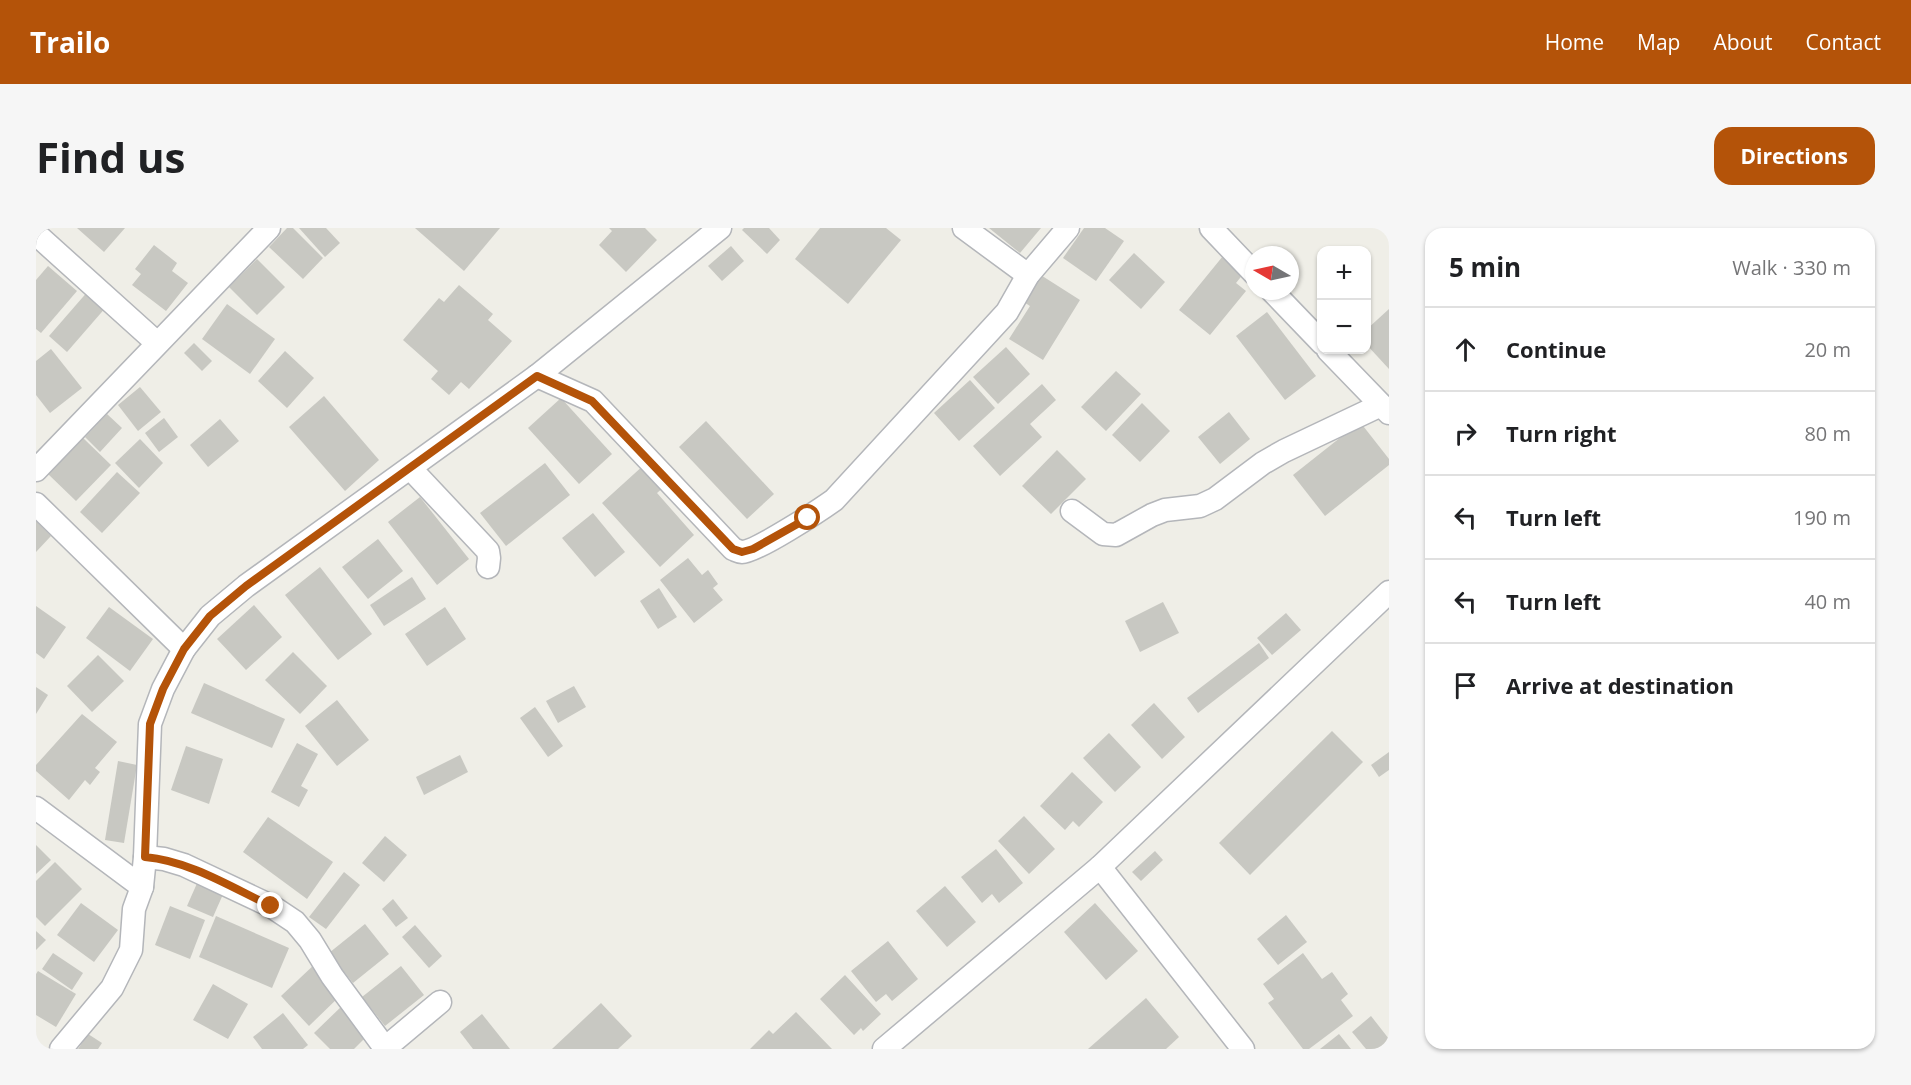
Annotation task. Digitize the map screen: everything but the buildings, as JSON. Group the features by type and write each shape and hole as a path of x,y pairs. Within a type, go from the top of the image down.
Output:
{"street":[{"path":"36,470 268,228"},
{"path":"964,228 1028,274"},
{"path":"537,376 592,401 733,549 742,552 753,549 808,518 834,500 1007,312 1028,274 1068,228"},
{"path":"1211,228 1245,264"},
{"path":"61,1049 112,988 131,950 134,909 142,887 145,857 150,724 163,689 184,649 210,616 246,586 537,376 713,230"},
{"path":"36,234 157,343"},
{"path":"1281,300 1317,338"},
{"path":"1072,511 1102,534 1116,536 1165,510 1200,506 1215,500 1284,451 1385,409 1332,354"},
{"path":"410,468 488,551 488,567"},
{"path":"36,504 184,649"},
{"path":"884,1049 1100,867 1389,592"},
{"path":"36,808 142,887"},
{"path":"145,857 164,859 184,865 271,906 296,922 384,1048 440,1002"},
{"path":"1100,867 1243,1049"}],"route":[{"path":"271,906 184,865 164,859 145,857 150,724 163,689 184,649 210,616 246,586 537,376 581,394 592,401 733,549 742,552 753,549 808,518"}]}
